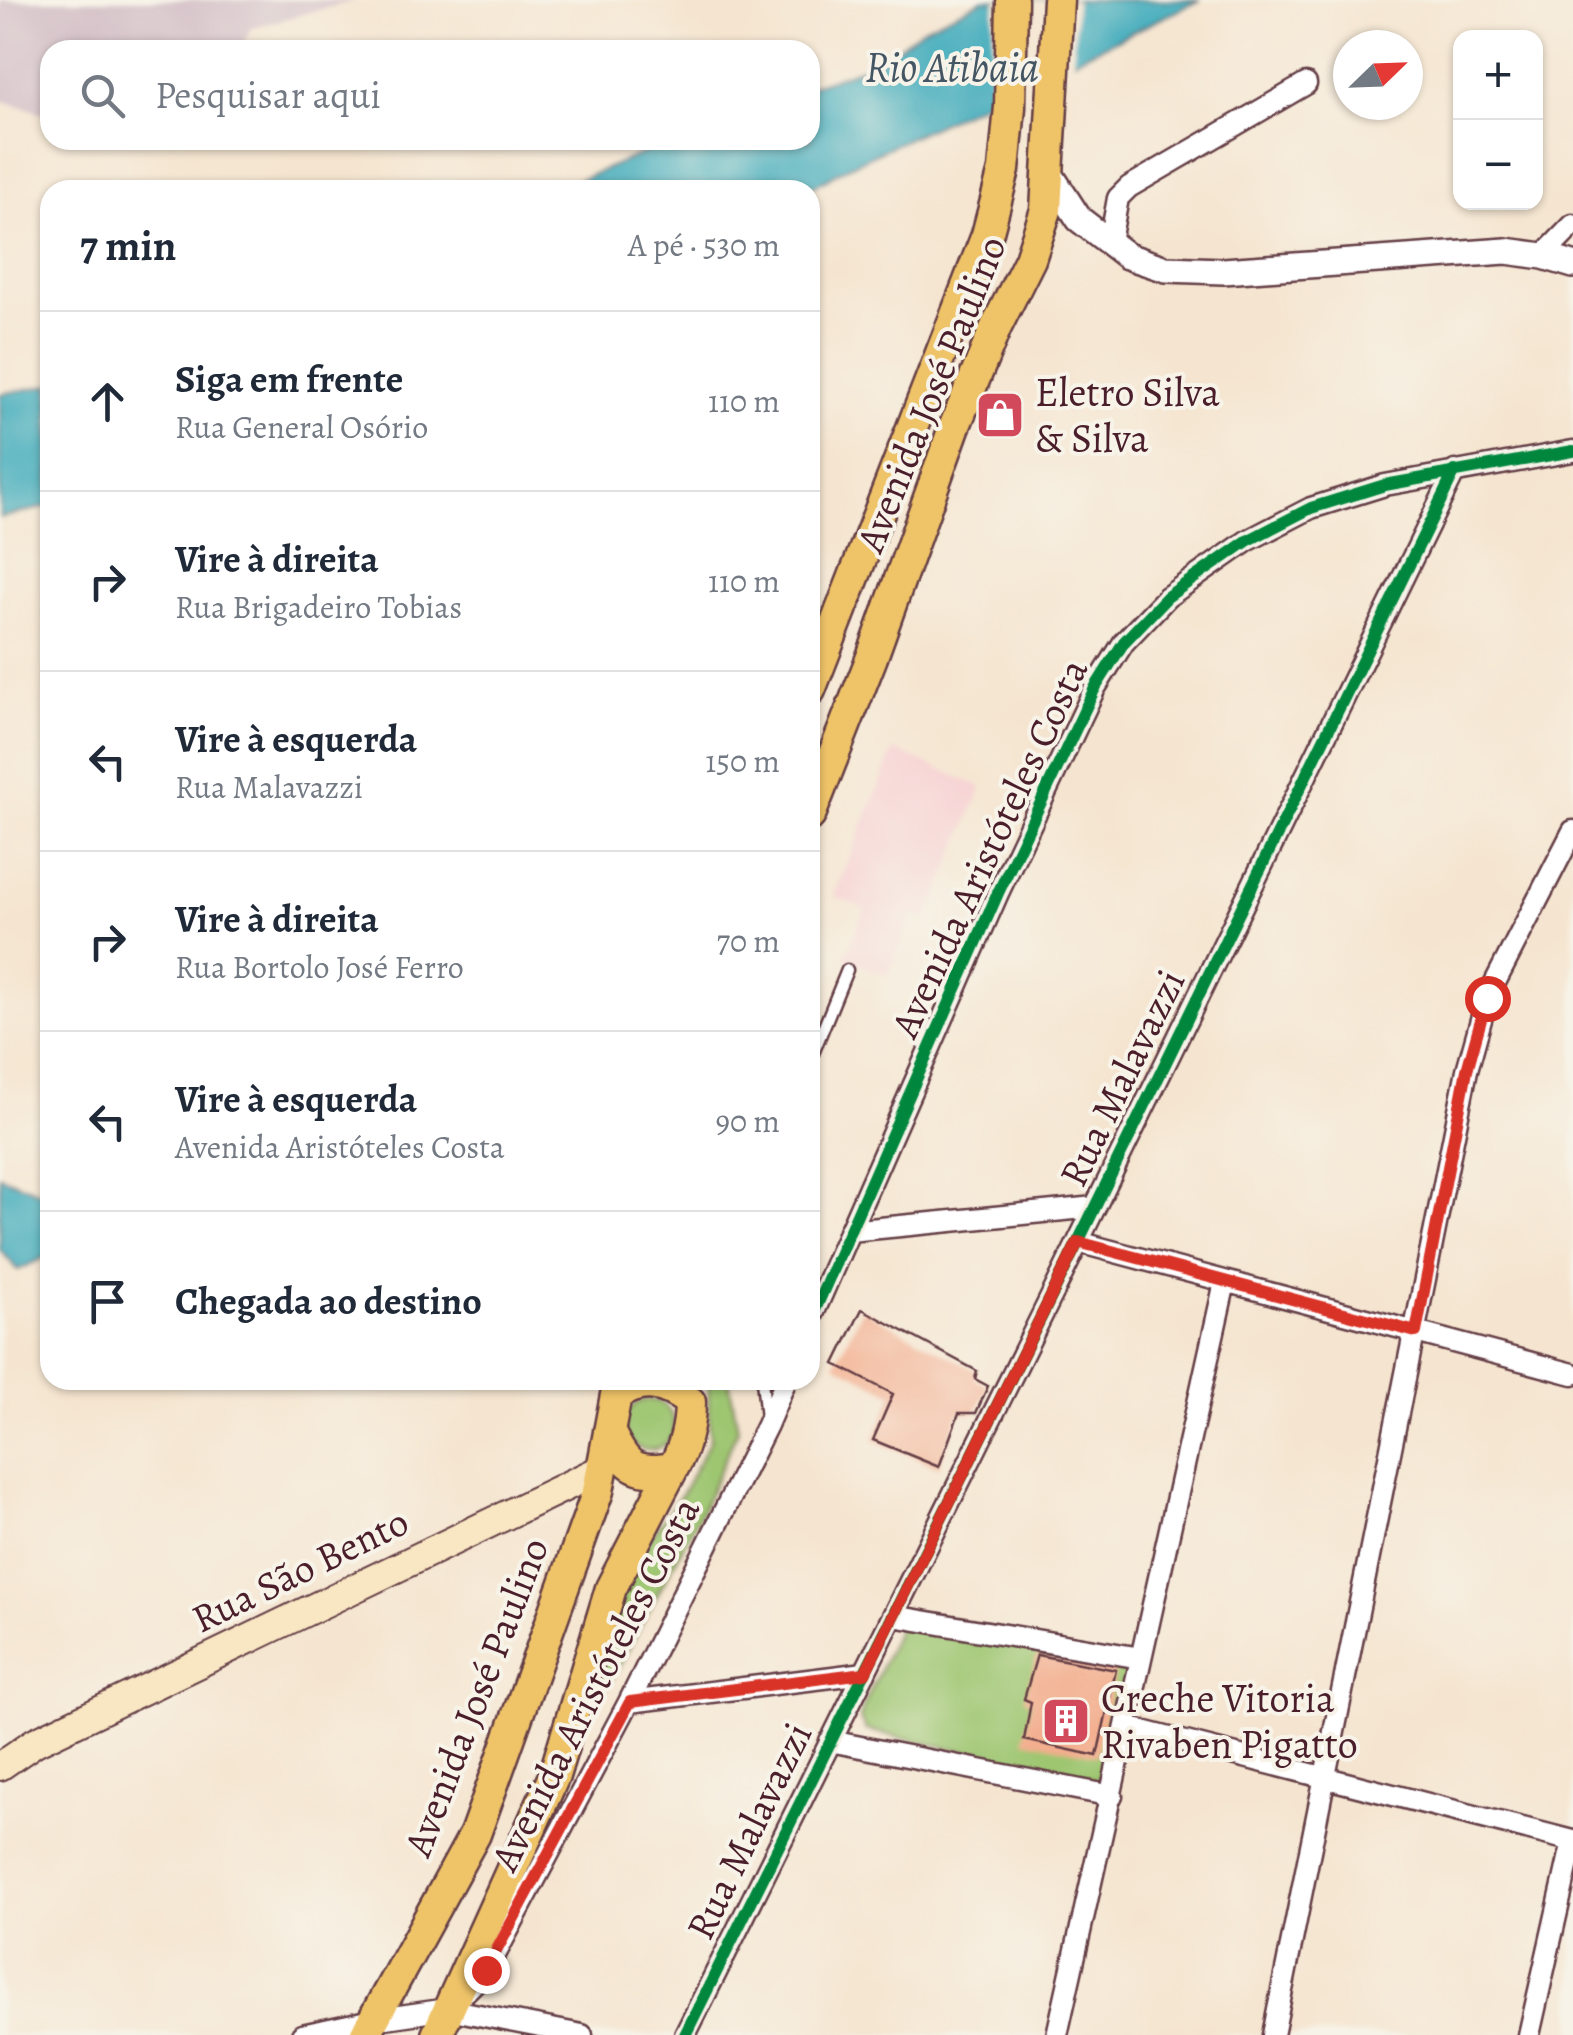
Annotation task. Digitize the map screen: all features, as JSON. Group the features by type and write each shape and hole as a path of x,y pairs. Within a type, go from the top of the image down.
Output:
{"main road":[{"name":"Avenida José Paulino","path":"820,664 987,235 1004,170 1010,108 1012,0"},
{"name":"Avenida José Paulino","path":"820,789 954,428 996,327 1030,259 1046,210 1058,0"},
{"path":"617,1390 609,1431 622,1458 634,1468"},
{"path":"443,2022 554,1776 610,1588 682,1451 690,1422 691,1391"},
{"name":"Avenida José Paulino","path":"368,2028 475,1834 598,1491 609,1431"},
{"path":"600,1470 634,1468 652,1472 672,1468"},
{"name":"Rua São Bento","path":"0,1766 34,1742 600,1470"},
{"name":"Rua São Bento","path":"0,1748 34,1742"}],"street":[{"path":"1110,242 1118,198 1130,187 1306,84"},
{"path":"1048,170 1079,218 1128,256 1166,269 1223,271 1506,252 1543,256 1573,265"},
{"path":"1543,256 1573,225"},
{"name":"Avenida Aristóteles Costa","path":"820,1298 998,893 1095,688 1124,642 1167,597 1247,541 1311,508 1384,485 1573,451"},
{"name":"Rua Malavazzi","path":"684,2035 1455,471"},
{"path":"1274,2035 1467,1070 1487,998 1573,831"},
{"path":"849,1231 1095,1207"},
{"path":"1078,1242 1573,1374"},
{"path":"1056,2035 1225,1282"},
{"name":"Avenida Aristóteles Costa","path":"443,2022 486,1970 630,1702 782,1390"},
{"path":"893,1616 1141,1658"},
{"path":"630,1702 865,1673"},
{"path":"1127,1728 1573,1841 1529,2035"},
{"path":"830,1741 1112,1796"},
{"path":"302,2035 443,2022 582,2035"}],"lane":[{"path":"820,1037 847,970"},
{"path":"763,1390 767,1425"}],"shaded area":[{"path":"0,0 357,0 251,28 246,40 40,40 40,112 0,100"},
{"path":"894,750 982,787 928,919 913,914 888,975 845,958 865,909 834,896"}],"green space":[{"path":"708,1390 731,1390 738,1429 702,1510 619,1667 528,1814 635,1558 681,1495 710,1440"},
{"path":"649,1400 667,1407 674,1425 667,1443 649,1450 631,1443 624,1425 631,1407"},
{"path":"899,1626 1128,1665 1131,1669 1104,1781 866,1730 860,1719 863,1708"}],"water":[{"name":"Rio Atibaia","path":"983,0 1200,0 820,183 579,180 650,150 820,150 820,83 877,63 923,28"},
{"path":"40,387 40,508 0,518 0,394"},
{"path":"0,1176 40,1192 40,1260 18,1270 0,1250"}],"pier":[{"path":"995,0 1076,0 1073,64 989,106"}],"building":[{"path":"862,1309 977,1371 975,1379 988,1386 976,1413 959,1413 939,1467 873,1440 893,1394 835,1364"},
{"name":"Creche Vitoria Rivaben Pigatto","path":"1037,1655 1116,1670 1097,1756 1024,1740 1031,1702 1024,1699"}],"cycle path":[{"path":"820,1298 998,893 1095,688 1124,642 1167,597 1247,541 1311,508 1385,485 1573,451"},
{"path":"685,2035 1455,471"}],"place":[{"name":"Eletro Silva & Silva","path":"1000,415"},
{"name":"Creche Vitoria Rivaben Pigatto","path":"1066,1721"}],"route":[{"path":"486,1970 630,1702 865,1673 1078,1242 1416,1332 1467,1070 1487,998"}]}
